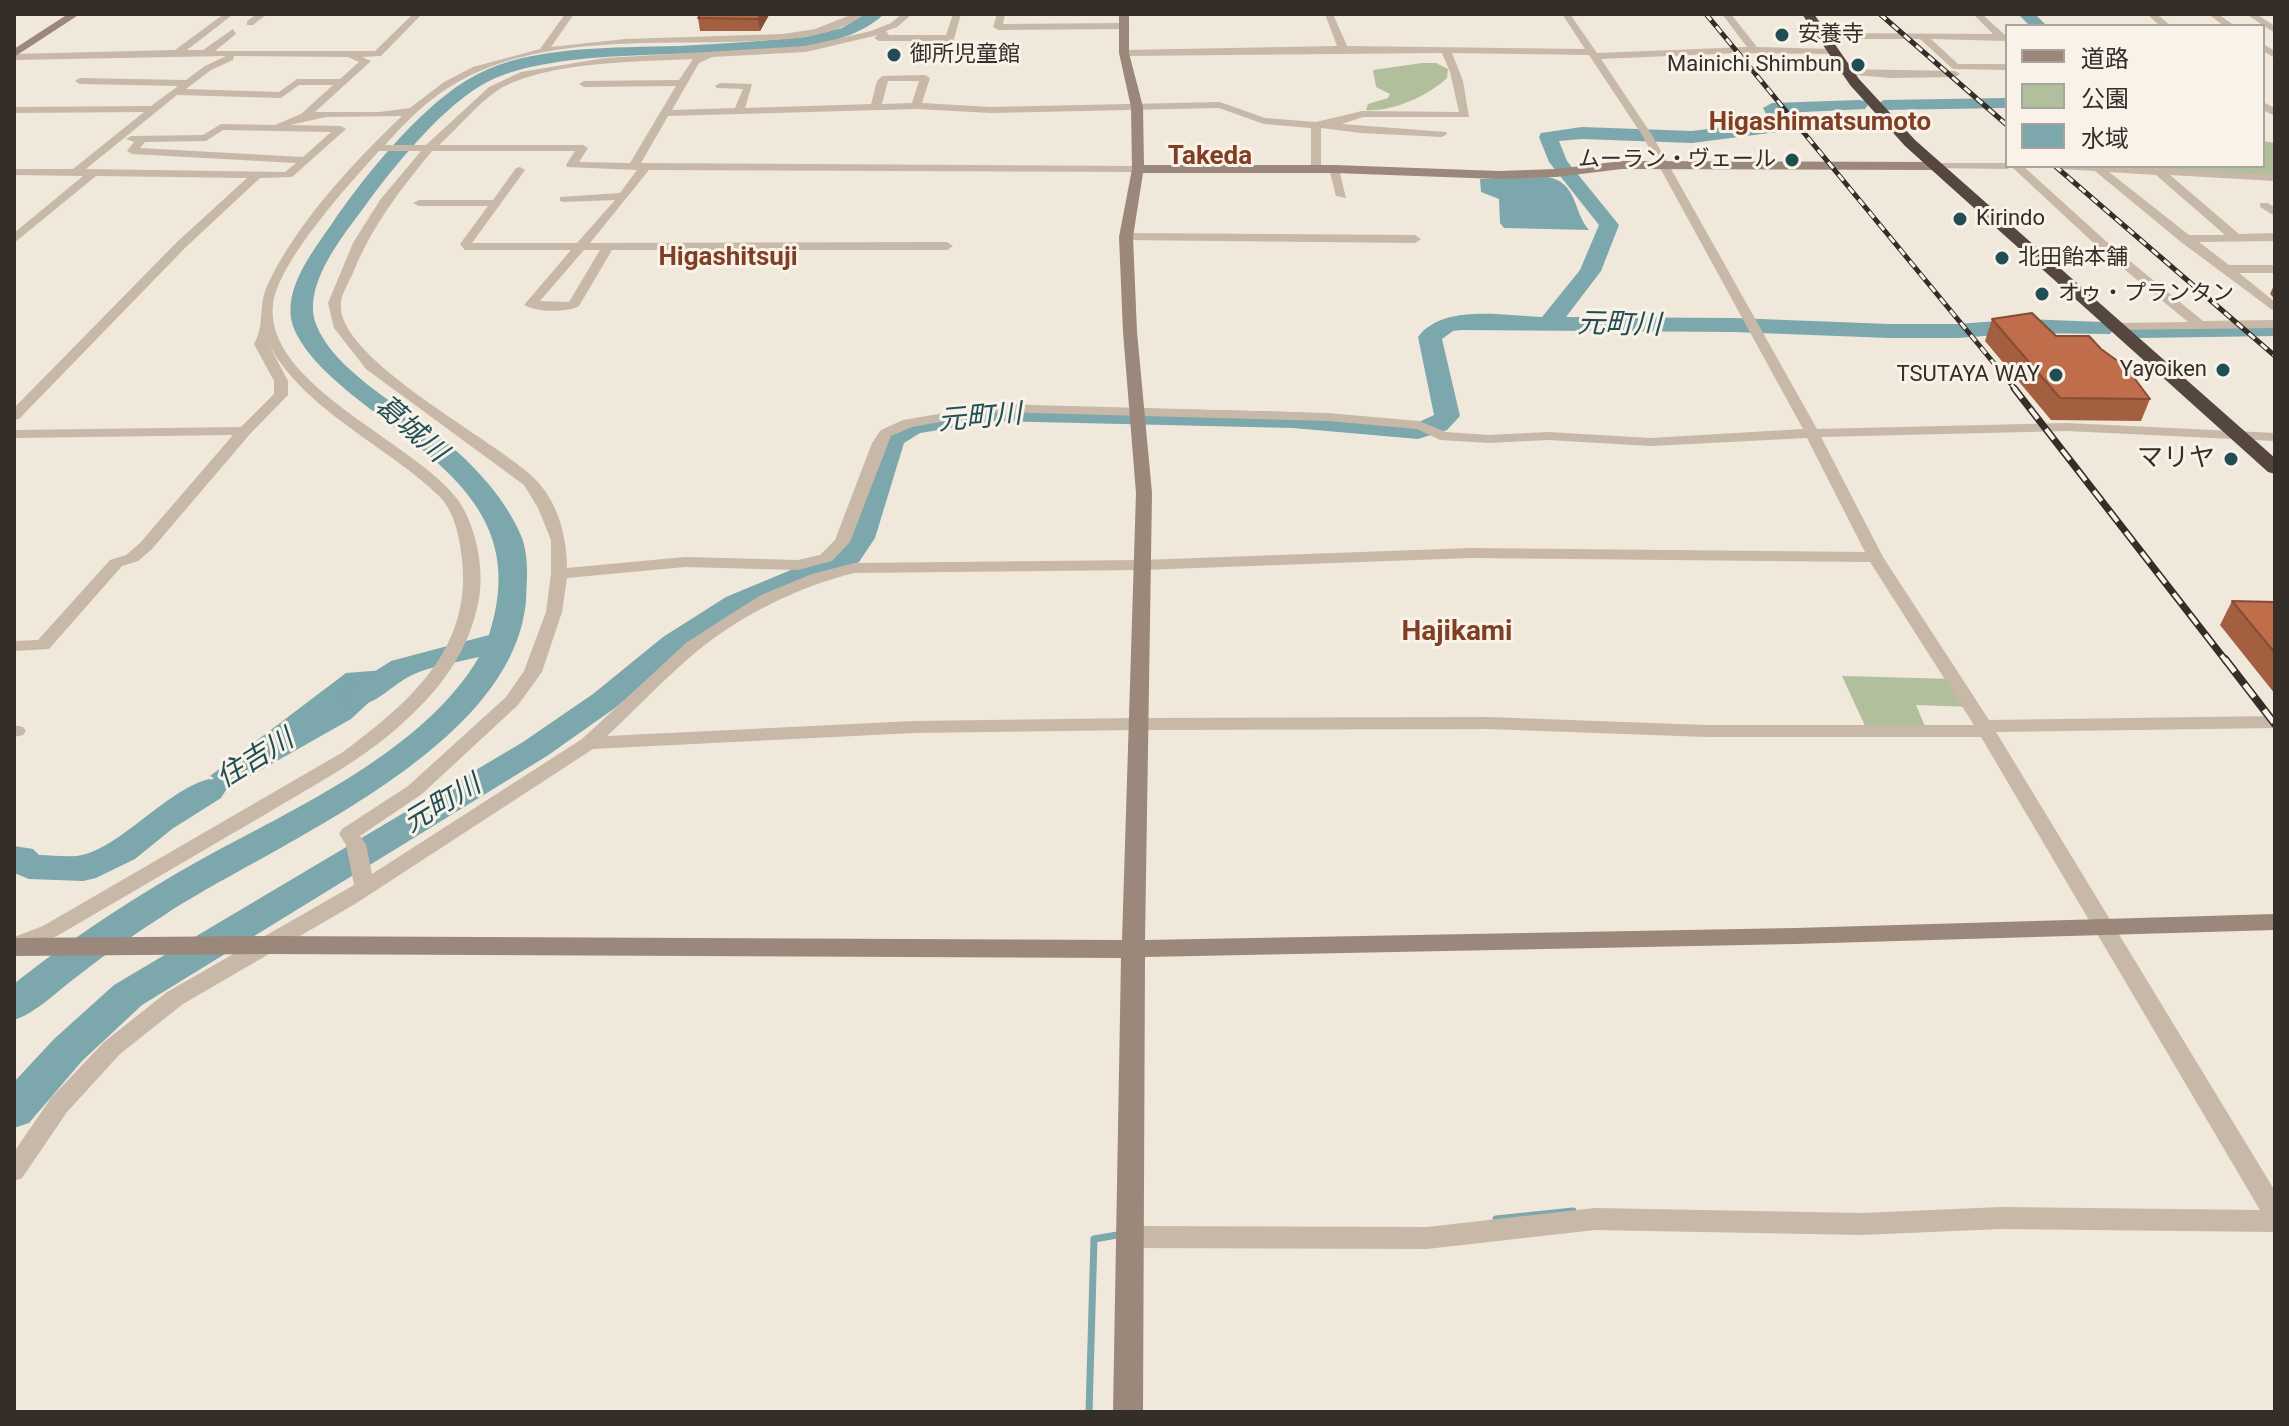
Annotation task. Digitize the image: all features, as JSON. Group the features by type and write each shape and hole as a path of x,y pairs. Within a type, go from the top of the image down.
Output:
{"highway":[{"path":"1808,14 1844,72 1934,166 2275,468"}],"street":[{"path":"14,56 75,14"},
{"path":"250,23 263,14"},
{"path":"14,56 378,54 418,14"},
{"path":"543,51 570,14"},
{"path":"14,646 43,645 116,563 132,558 146,546 245,431 281,395 281,381 261,344 267,333 268,303 276,282 335,195 379,148 399,120 417,110 446,84 500,61 543,51 777,36 825,29 860,14"},
{"path":"607,248 573,306 530,305 623,196 664,113 695,61 827,45 894,25 908,14"},
{"path":"894,25 894,29 879,38 948,42 957,14"},
{"path":"1001,14 998,27 1125,26"},
{"path":"1093,26 1094,14"},
{"path":"1124,14 1124,53 1137,107 1138,169 1126,237 1130,329 1144,493 1133,949 1128,1412"},
{"path":"1329,14 1343,49"},
{"path":"1129,1237 1427,1238 1595,1219 1862,1224 2273,1208 1985,729 1875,557 1812,433 1649,137 1566,14"},
{"path":"1726,14 1754,50"},
{"path":"1977,14 2004,39"},
{"path":"2250,14 2275,30"},
{"path":"177,53 227,16"},
{"path":"204,54 233,32"},
{"path":"1820,36 2004,39"},
{"path":"1923,37 1956,67 2005,67"},
{"path":"827,45 828,57"},
{"path":"1124,53 1316,49 1593,54 1830,51"},
{"path":"1316,49 1319,63"},
{"path":"664,113 876,106 991,110 1220,105 1264,121 1316,125 1362,114 1465,115 1456,84 1456,67 1445,50"},
{"path":"363,880 356,844 349,834 415,790 512,701 533,672 547,637 559,574 559,540 530,482 371,366 341,328 334,303 359,243 384,202 428,148 493,89 524,74 595,61 766,52"},
{"path":"306,114 366,61 353,58 359,55"},
{"path":"76,172 208,68 237,56"},
{"path":"916,106 928,66"},
{"path":"1844,72 1955,74"},
{"path":"876,106 885,78 925,78"},
{"path":"80,81 188,83"},
{"path":"175,92 281,95 297,82 342,82"},
{"path":"584,84 681,83"},
{"path":"720,86 749,86 738,112"},
{"path":"14,110 153,109"},
{"path":"277,128 288,120 306,114 369,115 399,120"},
{"path":"14,172 288,175 341,129 369,115"},
{"path":"1382,132 1384,123 1409,124"},
{"path":"1329,124 1382,132 1442,134"},
{"path":"1316,125 1316,169"},
{"path":"119,139 206,138 221,127 341,129"},
{"path":"142,139 132,151 305,160"},
{"path":"379,148 583,148 571,165 640,166 1334,169 1484,175 1556,173 1662,164 2005,166"},
{"path":"2019,168 2104,246 2201,326"},
{"path":"2098,168 2145,209 2228,269 2275,308"},
{"path":"2112,168 2275,178"},
{"path":"1334,169 1342,196"},
{"path":"520,170 466,244 469,247 947,246"},
{"path":"2158,171 2235,237"},
{"path":"14,239 93,173"},
{"path":"14,416 181,245 256,176"},
{"path":"2257,177 2275,190"},
{"path":"564,199 623,196"},
{"path":"419,203 495,203"},
{"path":"438,216 448,203"},
{"path":"2264,205 2275,213"},
{"path":"1126,237 1415,239"},
{"path":"2185,239 2275,237"},
{"path":"2228,269 2275,269"},
{"path":"2251,288 2275,287"},
{"path":"2116,327 2275,324"},
{"path":"21,947 350,756 385,731 413,705 440,674 461,641 472,591 471,559 464,526 448,497 320,397 291,367 267,333"},
{"path":"14,1171 59,1105 112,1048 175,998 589,743 692,647 809,571 812,563 837,550 879,443 895,427 941,415 997,408 1314,427 1397,437 1440,434 1489,439 1548,436 1651,442 1812,433 2067,427 2275,437"},
{"path":"1139,418 1292,415 1419,425 1440,434"},
{"path":"14,434 245,431"},
{"path":"559,574 673,562 809,571 1142,565 1471,553 1875,557"},
{"path":"589,743 914,727 1138,724 1488,723 1706,731 1985,729 2275,722"},
{"path":"21,947 261,945 1133,949 2275,922"}],"green space":[{"path":"1436,63 1448,69 1447,78 1409,102 1366,110 1368,104 1388,98 1390,94 1376,87 1373,70"},
{"path":"2265,141 2275,143 2275,176 2158,169 2265,168"},
{"path":"1842,676 1954,679 1971,707 1916,705 1927,731 1867,730"}],"water":[{"path":"1548,177 1565,185 1589,230 1504,228 1500,223 1499,199 1481,192 1480,179"},
{"path":"397,669 379,693 351,719 178,817 172,812 214,778 210,776 346,673"}],"building":[{"path":"701,14 761,14 758,19 698,18"},
{"path":"2032,313 2056,336 2089,336 2126,367 2150,399 2060,398 1992,319"},
{"path":"2232,601 2275,602 2275,653"}],"waterway":[{"name":"葛城川","path":"502,641 508,625 513,573 507,535 494,512 445,454 354,384 316,346 305,326 301,305 320,259 344,221 386,166 427,123 484,77 524,64 575,56 805,42 848,31 876,14"},
{"path":"2026,14 2037,24"},
{"path":"1884,105 2005,103"},
{"path":"1550,322 1590,271 1609,225 1558,162 1548,137 1582,133 1692,137 1785,125 1774,115 1772,108 1859,105"},
{"name":"元町川","path":"14,1111 68,1050 128,995 535,749 604,701 674,643 736,603 849,556 861,538 891,443 895,435 913,426 994,413 1293,420 1418,431 1438,425 1447,416 1430,337 1446,325 1461,323 1734,325 1889,331 1957,331 2025,326 2102,329"},
{"name":"元町川","path":"2140,331 2275,329"},
{"name":"葛城川","path":"14,1005 73,959 157,902 326,806 397,760 430,733 460,702 485,672 502,641"},
{"name":"住吉川","path":"357,697 402,668 502,641"},
{"name":"住吉川","path":"14,858 21,858 29,867 83,869 123,850 160,821 209,790"},
{"path":"1496,1219 1573,1211"},
{"path":"1089,1412 1094,1239 1123,1234"}],"railway":[{"path":"1706,14 2016,390"},
{"path":"1880,14 2005,123"},
{"path":"2057,168 2275,356"},
{"path":"2014,388 2226,661"},
{"path":"2225,659 2275,724"}],"place":[{"name":"安養寺","path":"1782,35"},
{"name":"御所児童館","path":"894,55"},
{"name":"Mainichi Shimbun","path":"1858,65"},
{"name":"ムーラン・ヴェール","path":"1792,160"},
{"name":"Kirindo","path":"1960,219"},
{"name":"北田飴本舗","path":"2002,258"},
{"name":"オゥ・プランタン","path":"2042,294"},
{"name":"Yayoiken","path":"2223,370"},
{"name":"TSUTAYA WAY","path":"2056,375"},
{"name":"マリヤ","path":"2231,459"}],"district":[{"name":"Higashimatsumoto","path":"1820,123"},
{"name":"Takeda","path":"1210,157"},
{"name":"Higashitsuji","path":"728,258"},
{"name":"Hajikami","path":"1457,633"}]}
